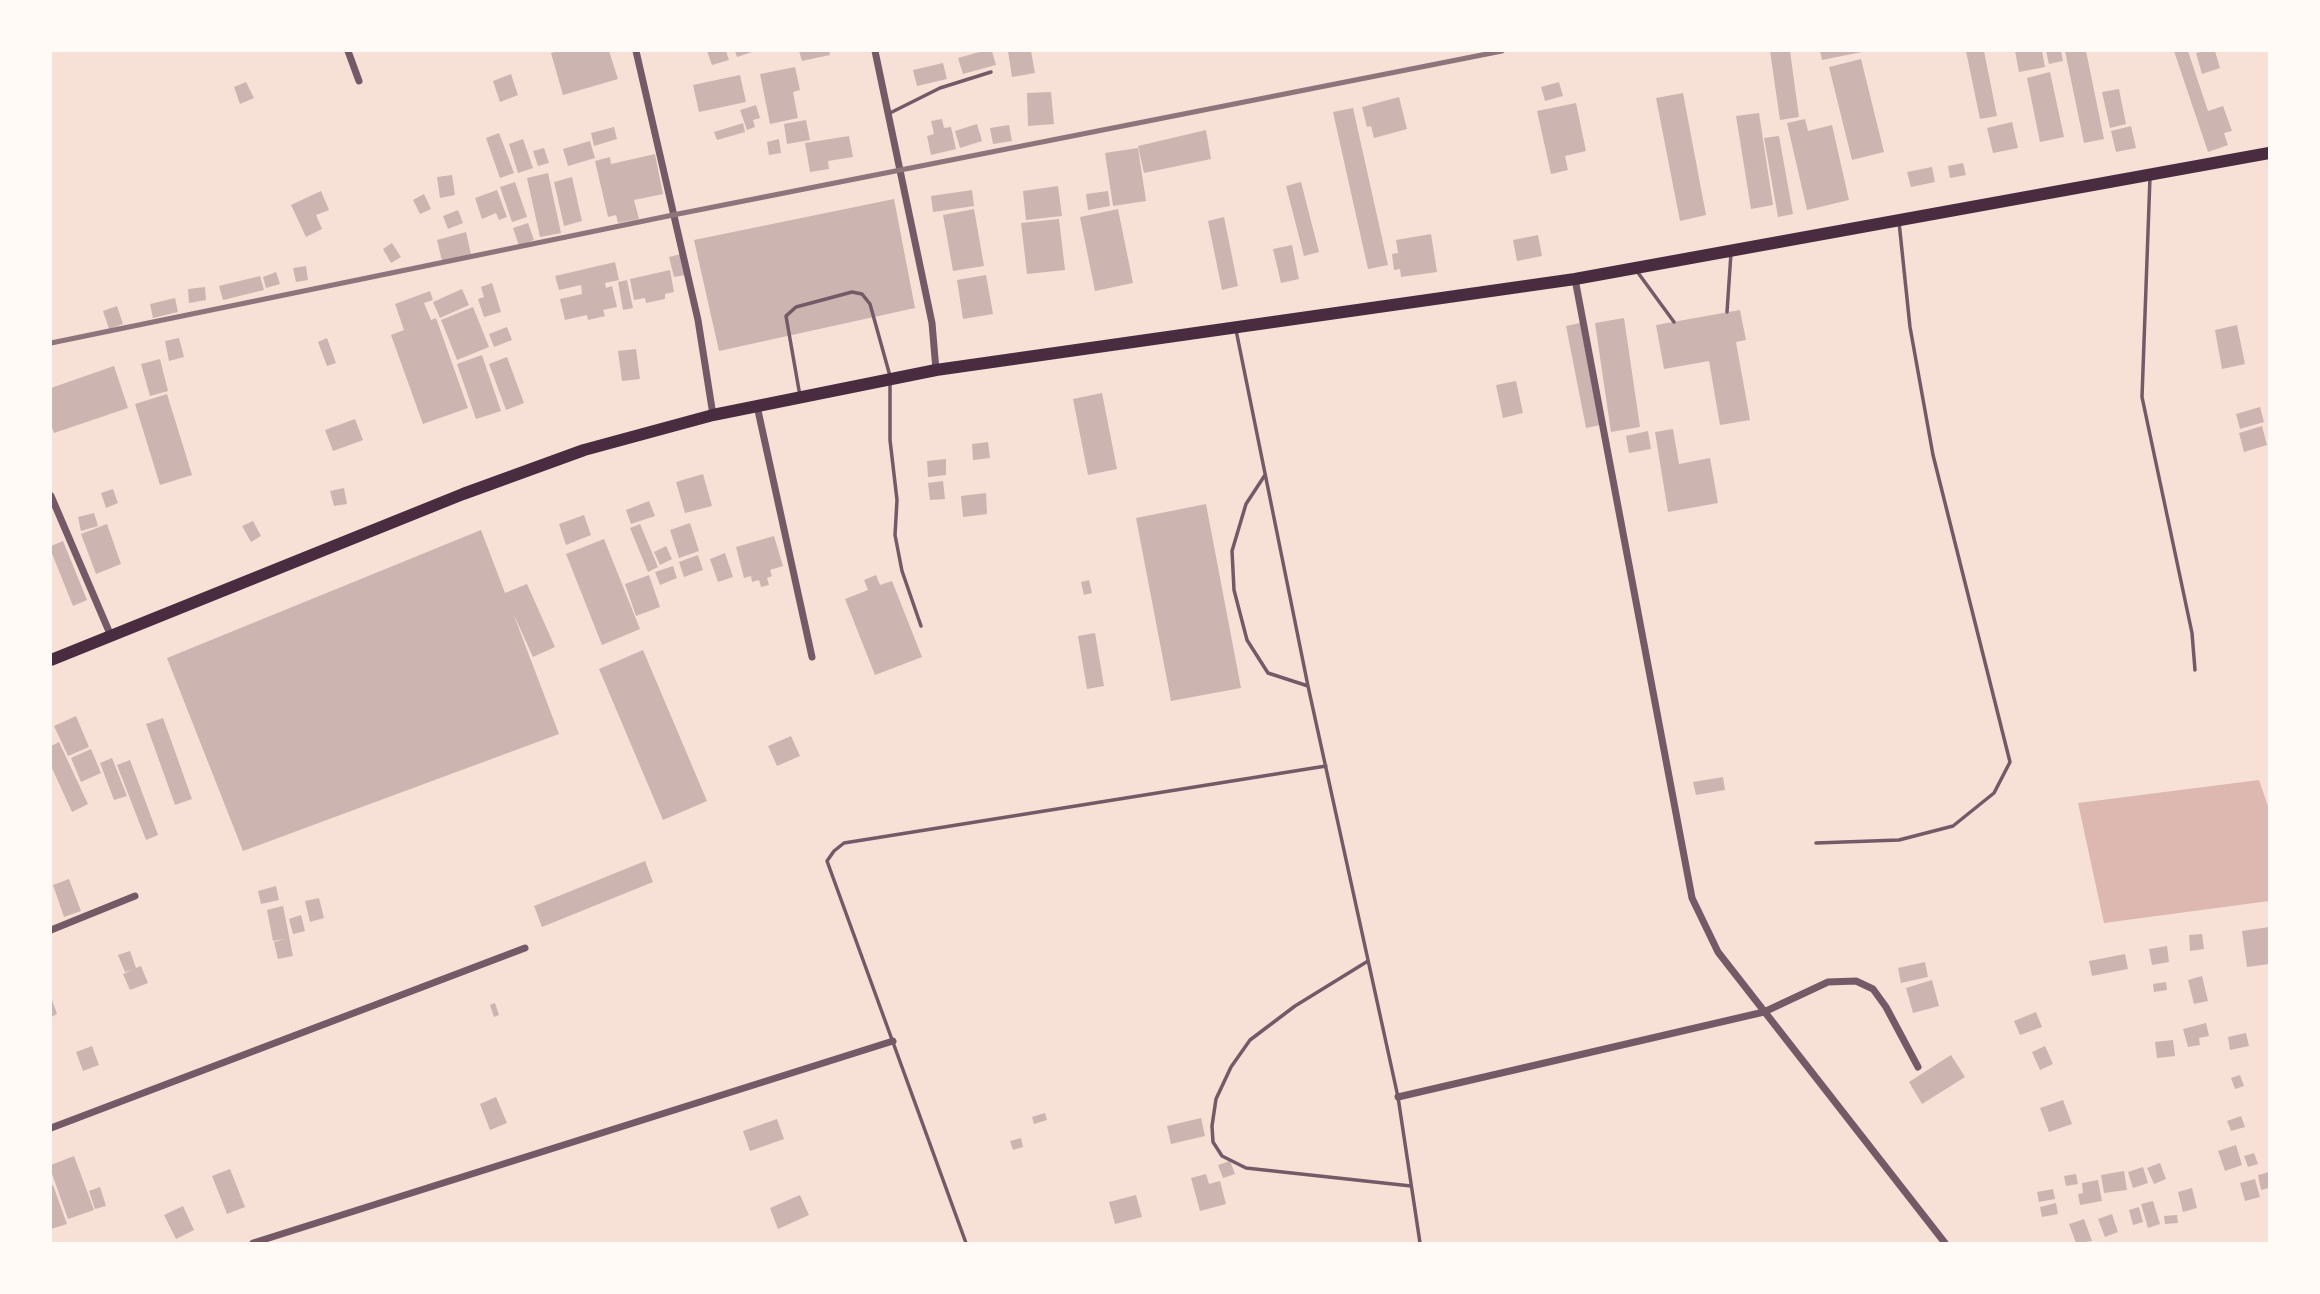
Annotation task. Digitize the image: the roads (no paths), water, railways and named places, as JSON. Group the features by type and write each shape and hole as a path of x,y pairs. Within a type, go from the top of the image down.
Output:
{"highway":[{"path":"51,660 463,494 583,450 713,415 936,370 1575,279 2269,153"}],"street":[{"path":"348,51 359,81"},
{"path":"636,51 698,320 713,415"},
{"path":"875,51 932,323 936,370"},
{"path":"1575,279 1692,898 1718,952 1945,1243"},
{"path":"757,406 812,657"},
{"path":"51,496 111,636"},
{"path":"51,930 135,896"},
{"path":"51,1128 525,948"},
{"path":"1398,1097 1764,1012 1828,982 1856,981 1873,989 1886,1007 1918,1068"},
{"path":"253,1243 893,1041"}],"lane":[{"path":"888,114 940,88 991,72"},
{"path":"2150,174 2143,397 2192,634 2195,670"},
{"path":"1816,843 1899,840 1953,826 1994,793 2010,762 1933,455 1910,327 1899,220"},
{"path":"1727,312 1731,250"},
{"path":"1634,268 1674,322"},
{"path":"800,397 786,316 796,307 852,292 862,294 870,304 890,378 890,440 897,500 895,535 902,571 920,626"},
{"path":"1235,328 1308,686 1398,1097 1420,1243"},
{"path":"1265,475 1246,504 1232,551 1234,590 1247,640 1268,673 1308,686"},
{"path":"966,1243 827,861 834,851 844,843 1326,766"},
{"path":"1368,961 1295,1006 1250,1040 1231,1067 1216,1099 1212,1125 1213,1142 1222,1156 1246,1168 1411,1186"}],"railway":[{"path":"51,343 673,215 1502,51"}]}
